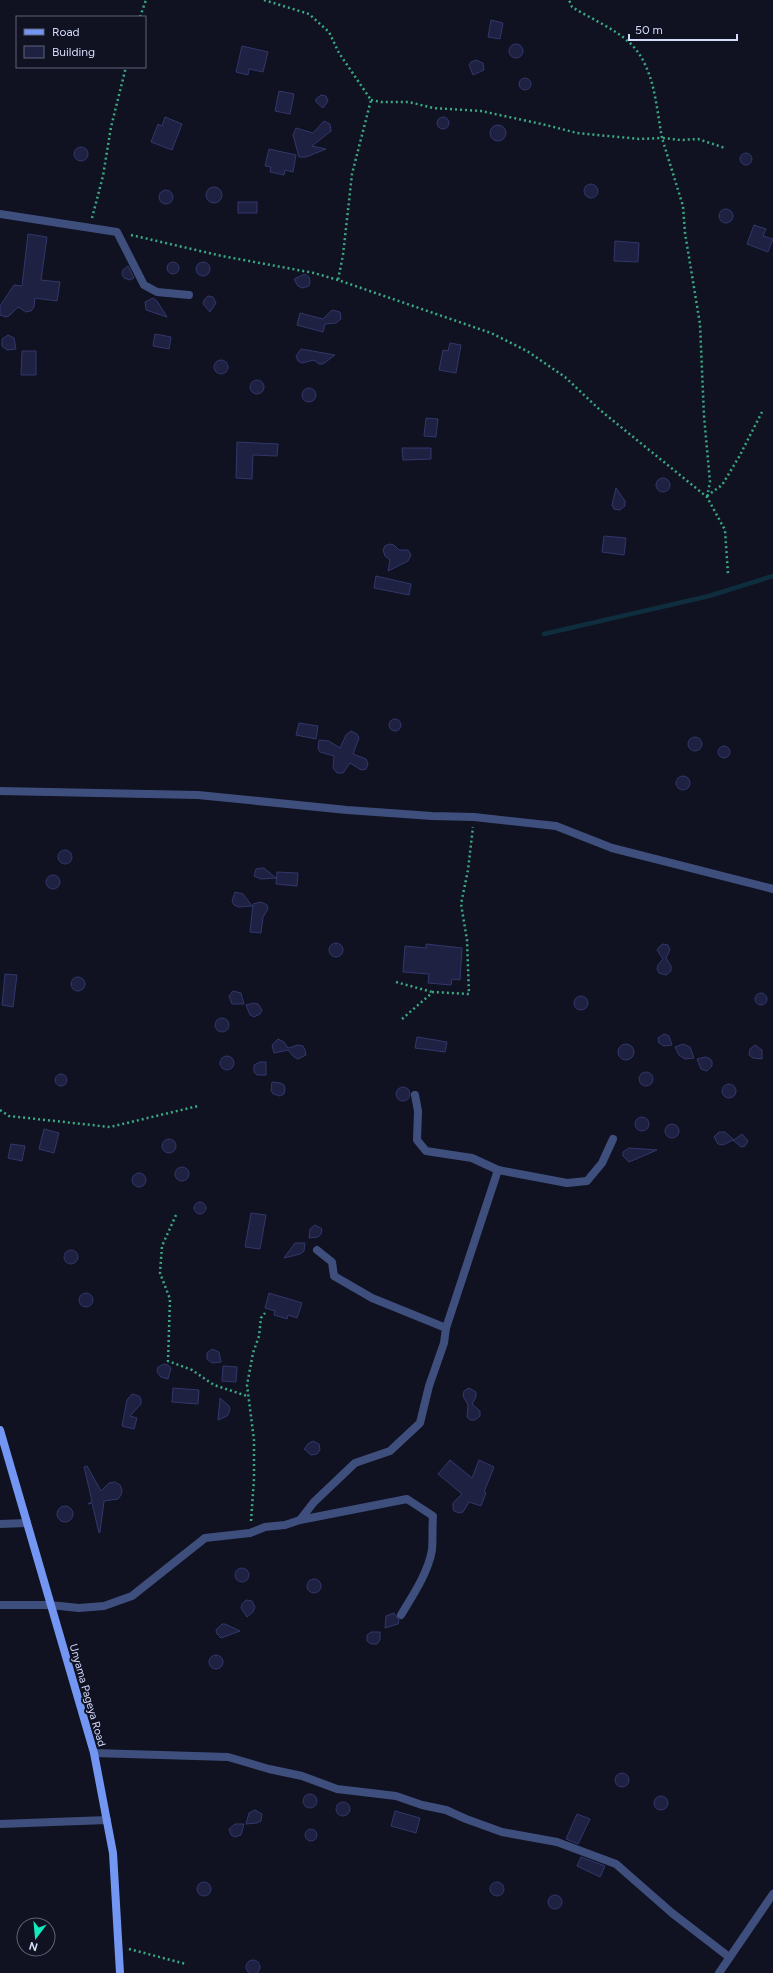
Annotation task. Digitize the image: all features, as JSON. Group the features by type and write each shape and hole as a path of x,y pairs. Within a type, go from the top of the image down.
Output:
{"street":[{"path":"0,214 117,232 144,285 157,292 189,295"},
{"path":"0,791 198,795 347,810 432,816 474,817 556,826 612,848 773,889"},
{"path":"415,1095 418,1111 417,1140 426,1151 472,1158 498,1170 566,1183 587,1180 602,1163 613,1139"},
{"path":"300,1520 314,1502 355,1463 390,1451 420,1423 429,1386 444,1343 446,1328 498,1170"},
{"path":"317,1250 332,1262 334,1276 372,1298 446,1328"},
{"name":"Unyama Pageya Road","path":"0,1430 50,1605 81,1704 94,1753 113,1853 120,1973"},
{"path":"0,1605 50,1605 79,1608 104,1606 132,1596 205,1538 250,1533 266,1526 285,1525 300,1520 407,1500 433,1516 432,1550 428,1565 417,1588 401,1615"},
{"path":"0,1524 27,1524"},
{"path":"94,1753 228,1757 269,1769 302,1776 337,1789 396,1796 422,1805 446,1810 502,1832 557,1842 616,1864 672,1913 729,1957"},
{"path":"0,1824 107,1820"},
{"path":"720,1973 729,1957 773,1894"}],"path":[{"path":"140,16 146,0"},
{"path":"264,0 309,14 329,32 339,53 371,100 382,102 409,102 433,108 480,111 576,133 639,139 698,139 725,148"},
{"path":"569,0 572,7 630,43 644,63 653,83 662,138 683,206 700,324 704,416 710,482 707,497"},
{"path":"89,228 103,176 111,127 126,68"},
{"path":"338,280 343,255 352,174 371,100"},
{"path":"117,232 222,256 314,273 490,333 527,351 565,377 600,410 707,497 725,530 728,574"},
{"path":"707,497 722,485 743,450 762,412"},
{"path":"396,982 433,992 469,994 467,940 461,904 468,870 474,817"},
{"path":"402,1019 433,992"},
{"path":"0,1110 9,1116 110,1127 198,1106"},
{"path":"176,1215 162,1246 160,1273 170,1299 168,1361 192,1370 214,1385 247,1396"},
{"path":"250,1533 254,1479 254,1440 247,1396 247,1385 253,1353 259,1336 261,1318 265,1313"},
{"path":"119,1947 186,1964"}],"building":[{"path":"491,20 503,23 500,39 488,37"},
{"path":"516,44 521,46 523,51 521,56 516,58 511,56 509,51 511,46"},
{"path":"242,46 268,52 263,72 249,69 248,75 236,72"},
{"path":"476,60 483,63 484,70 473,75 469,65 471,62"},
{"path":"523,78 527,78 531,84 527,90 523,90 519,86 519,82"},
{"path":"279,91 294,94 290,114 275,111"},
{"path":"321,95 326,96 328,101 323,108 316,102 316,99"},
{"path":"165,117 182,124 172,150 151,142 158,124 162,126"},
{"path":"441,117 445,117 449,123 445,129 441,129 437,125 437,121"},
{"path":"324,121 330,124 331,131 312,146 326,149 306,157 299,157 293,135 296,128 313,133"},
{"path":"498,125 505,130 506,133 501,140 498,141 491,136 490,133 495,126"},
{"path":"81,147 86,149 88,154 86,159 81,161 76,159 74,154 76,149"},
{"path":"269,149 296,155 293,172 285,170 284,175 270,172 271,167 265,166"},
{"path":"748,153 751,154 751,164 744,165 741,164 740,157 741,154"},
{"path":"591,184 596,186 598,191 596,196 591,198 586,196 584,191 586,186"},
{"path":"214,187 220,189 222,195 220,201 214,203 208,201 206,195 208,189"},
{"path":"166,190 171,192 173,197 171,202 166,204 161,202 159,197 161,192"},
{"path":"238,202 257,202 257,213 238,213"},
{"path":"726,209 731,211 733,216 731,221 726,223 721,221 719,216 721,211"},
{"path":"754,225 766,229 763,236 773,239 768,252 747,244"},
{"path":"28,234 47,237 41,280 60,282 57,301 35,298 34,307 31,311 26,312 18,307 6,317 0,315 0,306 14,285 22,286"},
{"path":"615,241 639,243 638,262 614,261"},
{"path":"173,262 177,264 179,268 177,272 173,274 169,272 167,268 169,264"},
{"path":"203,262 208,264 210,269 208,274 203,276 198,274 196,269 198,264"},
{"path":"128,266 134,278 130,280 124,278 122,274 123,270"},
{"path":"305,274 309,277 309,286 302,288 298,286 294,279"},
{"path":"208,296 213,297 216,303 210,312 203,304 204,300"},
{"path":"153,298 157,301 167,317 146,310 145,302"},
{"path":"332,310 340,312 341,319 336,323 325,324 323,332 297,325 300,313 323,319"},
{"path":"155,334 171,337 169,349 153,346"},
{"path":"8,335 14,338 16,349 7,350 2,346 2,339"},
{"path":"450,343 461,345 456,373 439,370 443,350 448,351"},
{"path":"301,349 335,355 323,364 319,364 314,360 302,363 298,361 296,356"},
{"path":"22,351 36,351 36,375 21,375"},
{"path":"221,360 226,362 228,367 226,372 221,374 216,372 214,367 216,362"},
{"path":"257,380 262,382 264,387 262,392 257,394 252,392 250,387 252,382"},
{"path":"309,388 314,390 316,395 314,400 309,402 304,400 302,395 304,390"},
{"path":"426,418 438,419 436,437 424,436"},
{"path":"237,442 278,444 277,456 253,455 252,479 236,478"},
{"path":"402,448 431,448 431,459 403,460"},
{"path":"663,478 668,480 670,485 668,490 663,492 658,490 656,485 658,480"},
{"path":"616,488 625,501 625,506 620,510 614,509 612,505"},
{"path":"604,536 626,538 624,555 602,552"},
{"path":"389,544 394,545 399,550 408,550 411,555 408,561 388,571 390,560 385,556 383,550 385,546"},
{"path":"376,576 411,584 409,595 374,588"},
{"path":"395,719 399,721 401,725 399,729 395,731 391,729 389,725 391,721"},
{"path":"299,723 318,726 316,739 296,735"},
{"path":"351,731 357,734 359,738 353,754 366,759 368,764 366,769 361,770 350,763 343,773 337,773 333,768 334,756 320,752 318,748 319,740 329,741 340,748 346,735"},
{"path":"695,737 700,739 702,744 700,749 695,751 690,749 688,744 690,739"},
{"path":"722,746 726,746 730,752 726,758 722,758 718,754 718,750"},
{"path":"680,776 686,776 690,780 690,786 686,790 680,790 676,786 676,780"},
{"path":"65,850 70,852 72,857 70,862 65,864 60,862 58,857 60,852"},
{"path":"264,868 276,878 261,879 254,876 256,869"},
{"path":"277,872 298,873 297,886 276,884"},
{"path":"53,875 58,877 60,882 58,887 53,889 48,887 46,882 48,877"},
{"path":"235,892 243,894 252,906 239,907 234,905 232,901"},
{"path":"261,902 267,905 268,909 263,917 261,933 250,932 253,904"},
{"path":"336,943 341,945 343,950 341,955 336,957 331,955 329,950 331,945"},
{"path":"426,944 462,948 460,980 452,979 451,985 428,983 429,974 403,972 405,946 426,948"},
{"path":"663,944 668,945 670,950 666,958 671,966 671,971 666,975 659,973 657,969 658,965 663,959 657,950"},
{"path":"5,974 17,975 13,1007 2,1005"},
{"path":"75,977 81,977 85,981 85,987 81,991 75,991 71,987 71,981"},
{"path":"233,991 241,993 244,1004 232,1004 229,996"},
{"path":"761,993 765,995 767,999 765,1003 761,1005 757,1003 755,999 757,995"},
{"path":"581,996 586,998 588,1003 586,1008 581,1010 576,1008 574,1003 576,998"},
{"path":"254,1003 258,1004 262,1010 260,1014 254,1017 250,1015 246,1005"},
{"path":"222,1018 227,1020 229,1025 227,1030 222,1032 217,1030 215,1025 217,1020"},
{"path":"664,1034 669,1036 672,1045 664,1046 659,1043 658,1038"},
{"path":"417,1037 447,1042 445,1052 415,1048"},
{"path":"278,1039 284,1042 288,1048 298,1045 303,1046 306,1055 298,1059 288,1050 274,1053 272,1045"},
{"path":"626,1044 632,1046 634,1052 632,1058 626,1060 620,1058 618,1052 620,1046"},
{"path":"683,1044 690,1047 694,1058 685,1059 679,1055 675,1047"},
{"path":"755,1045 762,1050 762,1059 753,1058 749,1055 750,1049"},
{"path":"227,1056 232,1058 234,1063 232,1068 227,1070 222,1068 220,1063 222,1058"},
{"path":"705,1057 712,1061 712,1066 707,1071 701,1069 697,1059"},
{"path":"260,1062 266,1062 266,1075 257,1075 254,1072 254,1065"},
{"path":"646,1072 651,1074 653,1079 651,1084 646,1086 641,1084 639,1079 641,1074"},
{"path":"59,1074 63,1074 67,1080 63,1086 59,1086 55,1082 55,1078"},
{"path":"272,1082 284,1085 284,1094 280,1096 273,1094 271,1090"},
{"path":"729,1084 734,1086 736,1091 734,1096 729,1098 724,1096 722,1091 724,1086"},
{"path":"403,1087 408,1089 410,1094 408,1099 403,1101 398,1099 396,1094 398,1089"},
{"path":"642,1117 647,1119 649,1124 647,1129 642,1131 637,1129 635,1124 637,1119"},
{"path":"672,1124 677,1126 679,1131 677,1136 672,1138 667,1136 665,1131 667,1126"},
{"path":"44,1129 59,1133 54,1153 39,1149"},
{"path":"719,1132 725,1132 734,1140 742,1134 748,1141 745,1146 741,1147 733,1140 723,1145 718,1144 714,1137"},
{"path":"169,1139 174,1141 176,1146 174,1151 169,1153 164,1151 162,1146 164,1141"},
{"path":"11,1144 25,1146 22,1161 8,1158"},
{"path":"629,1148 657,1150 629,1162 623,1156 623,1152"},
{"path":"182,1167 187,1169 189,1174 187,1179 182,1181 177,1179 175,1174 177,1169"},
{"path":"139,1173 144,1175 146,1180 144,1185 139,1187 134,1185 132,1180 134,1175"},
{"path":"200,1202 204,1204 206,1208 204,1212 200,1214 196,1212 194,1208 196,1204"},
{"path":"251,1213 266,1215 260,1249 245,1247"},
{"path":"315,1225 322,1229 321,1234 318,1237 309,1238 310,1229"},
{"path":"295,1243 305,1243 304,1251 300,1254 284,1258"},
{"path":"71,1250 76,1252 78,1257 76,1262 71,1264 66,1262 64,1257 66,1252"},
{"path":"86,1293 91,1295 93,1300 91,1305 86,1307 81,1305 79,1300 81,1295"},
{"path":"269,1293 302,1303 297,1318 288,1315 287,1319 274,1315 275,1311 265,1308"},
{"path":"212,1349 219,1352 221,1362 212,1363 207,1359 207,1353"},
{"path":"164,1364 171,1368 168,1379 161,1377 157,1372 158,1367"},
{"path":"223,1366 237,1367 236,1382 222,1381"},
{"path":"173,1388 199,1390 198,1404 172,1402"},
{"path":"469,1388 476,1392 476,1397 472,1404 480,1411 480,1416 475,1420 470,1420 467,1417 468,1405 463,1396 464,1391"},
{"path":"132,1394 139,1396 141,1399 141,1404 130,1416 137,1418 134,1429 122,1426 127,1400"},
{"path":"220,1398 229,1406 230,1410 227,1416 218,1420"},
{"path":"313,1441 319,1444 320,1450 317,1454 311,1455 304,1449"},
{"path":"450,1460 472,1478 479,1460 494,1467 484,1492 486,1493 481,1506 469,1502 463,1512 459,1513 454,1511 453,1503 462,1494 438,1474"},
{"path":"87,1466 101,1491 109,1483 115,1482 120,1485 122,1490 118,1499 104,1501 99,1533 92,1503 88,1504 92,1501 84,1467"},
{"path":"65,1506 72,1511 73,1514 68,1521 65,1522 58,1517 57,1514 62,1507"},
{"path":"242,1568 247,1570 249,1575 247,1580 242,1582 237,1580 235,1575 237,1570"},
{"path":"314,1579 319,1581 321,1586 319,1591 314,1593 309,1591 307,1586 309,1581"},
{"path":"246,1600 252,1601 255,1607 253,1612 247,1617 241,1608 242,1604"},
{"path":"394,1613 399,1620 398,1624 385,1628 386,1616"},
{"path":"222,1624 240,1631 221,1638 217,1634 216,1630"},
{"path":"371,1632 380,1632 380,1640 377,1644 371,1644 367,1641 367,1635"},
{"path":"216,1655 221,1657 223,1662 221,1667 216,1669 211,1667 209,1662 211,1657"},
{"path":"622,1773 627,1775 629,1780 627,1785 622,1787 617,1785 615,1780 617,1775"},
{"path":"310,1794 315,1796 317,1801 315,1806 310,1808 305,1806 303,1801 305,1796"},
{"path":"661,1796 666,1798 668,1803 666,1808 661,1810 656,1808 654,1803 656,1798"},
{"path":"343,1802 348,1804 350,1809 348,1814 343,1816 338,1814 336,1809 338,1804"},
{"path":"255,1810 262,1814 261,1821 246,1824 249,1813"},
{"path":"395,1811 420,1818 416,1833 391,1826"},
{"path":"577,1814 590,1819 578,1844 566,1839"},
{"path":"235,1824 244,1824 241,1835 235,1837 231,1835 229,1829"},
{"path":"309,1829 313,1829 317,1835 313,1841 309,1841 305,1837 305,1833"},
{"path":"581,1857 605,1866 600,1877 577,1866"},
{"path":"204,1882 209,1884 211,1889 209,1894 204,1896 199,1894 197,1889 199,1884"},
{"path":"497,1882 502,1884 504,1889 502,1894 497,1896 492,1894 490,1889 492,1884"},
{"path":"555,1895 560,1897 562,1902 560,1907 555,1909 550,1907 548,1902 550,1897"},
{"path":"253,1960 258,1962 260,1967 258,1972 253,1974 248,1972 246,1967 248,1962"}],"waterway":[{"path":"544,634 709,596 773,576"}]}
